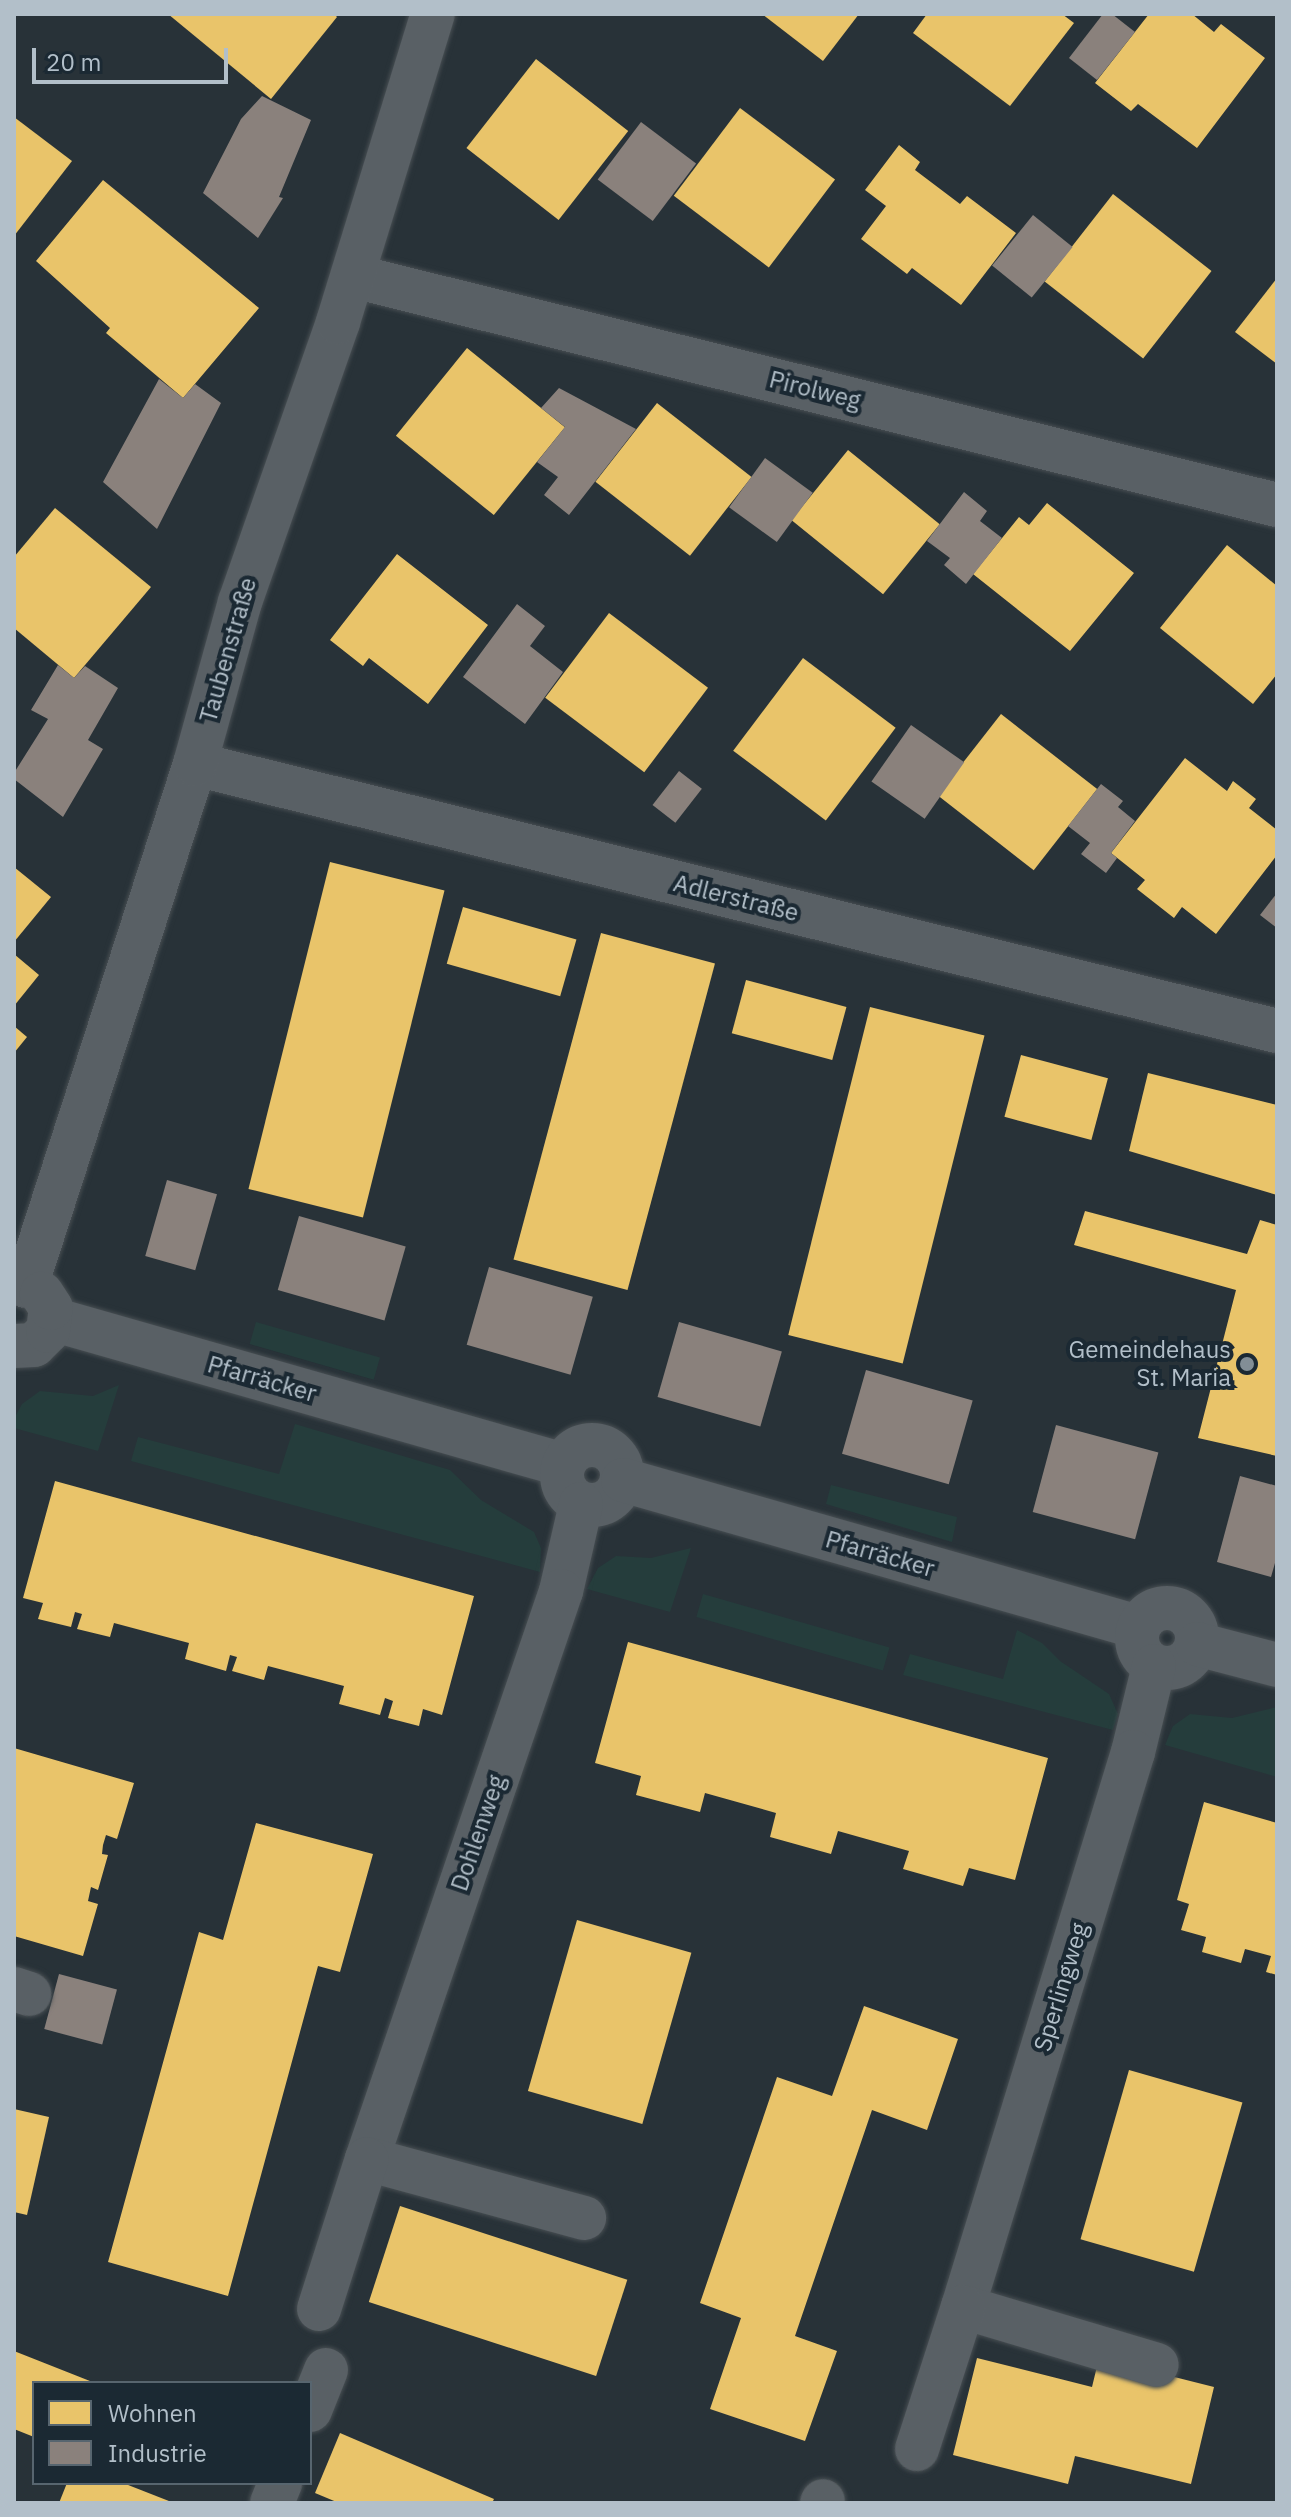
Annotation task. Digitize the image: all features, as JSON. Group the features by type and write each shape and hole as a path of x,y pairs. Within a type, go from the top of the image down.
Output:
{"street":[{"name":"Taubenstraße","path":"31,1298 195,764 240,602 353,276 433,14"},
{"name":"Pirolweg","path":"353,276 1277,505"},
{"name":"Adlerstraße","path":"195,764 1277,1031"},
{"path":"14,1346 34,1345 48,1331 31,1298"},
{"name":"Pfarräcker","path":"31,1298 564,1465"},
{"path":"601,1447 617,1457 623,1480 612,1499 592,1506 581,1504 567,1492 562,1479 564,1465 579,1448 601,1447"},
{"name":"Pfarräcker","path":"623,1480 1146,1647"},
{"name":"Dohlenweg","path":"319,2309 367,2159 561,1591 581,1504"},
{"path":"1146,1647 1153,1610 1176,1608 1192,1620 1197,1644 1277,1665"},
{"name":"Sperlingweg","path":"917,2449 1133,1752 1146,1647"},
{"path":"367,2159 584,2218"},
{"path":"963,2307 1157,2365"},
{"path":"312,2405 326,2370"}],"green space":[{"path":"256,1322 380,1358 374,1380 250,1344"},
{"path":"119,1385 98,1451 14,1428 14,1419 22,1404 40,1391 93,1396"},
{"path":"295,1424 450,1470 481,1500 534,1532 541,1548 540,1572 131,1461 138,1437 279,1474"},
{"path":"831,1485 957,1517 952,1542 826,1504"},
{"path":"691,1548 670,1612 587,1589 598,1568 616,1556 651,1558"},
{"path":"703,1594 889,1647 883,1671 696,1617"},
{"path":"1017,1630 1042,1643 1060,1661 1109,1694 1118,1714 1113,1730 903,1675 910,1654 1003,1679"},
{"path":"1277,1707 1277,1777 1165,1745 1173,1726 1190,1714 1232,1718"}],"building: Wohnen":[{"path":"168,14 334,14 337,17 271,99"},
{"path":"762,14 859,14 823,61"},
{"path":"927,14 1062,14 1074,23 1010,106 913,33"},
{"path":"1149,14 1192,14 1214,32 1221,24 1265,58 1197,148 1138,104 1131,111 1095,83"},
{"path":"536,59 628,131 559,220 466,148"},
{"path":"740,108 835,180 769,267 674,196"},
{"path":"14,117 72,161 14,236"},
{"path":"899,145 920,162 915,170 960,204 967,196 1016,233 961,305 912,268 907,274 861,239 886,206 865,190"},
{"path":"103,180 259,308 183,398 106,333 110,328 36,261"},
{"path":"1113,194 1212,271 1143,358 1045,281"},
{"path":"1277,278 1277,364 1235,332"},
{"path":"467,348 565,427 494,515 396,436"},
{"path":"657,403 752,477 690,556 595,482"},
{"path":"848,450 940,524 883,594 791,520"},
{"path":"1047,503 1134,573 1070,651 973,574 1019,517 1029,525"},
{"path":"55,508 151,587 74,678 14,628 14,557"},
{"path":"1227,545 1277,586 1277,674 1253,704 1160,628"},
{"path":"397,554 488,625 428,704 369,658 363,666 330,640"},
{"path":"609,613 708,688 644,772 545,698"},
{"path":"803,658 896,728 826,820 733,751"},
{"path":"1001,714 1097,789 1034,870 938,795"},
{"path":"1185,758 1227,791 1233,781 1256,799 1249,808 1277,830 1277,855 1216,934 1182,907 1174,918 1137,889 1145,880 1111,853"},
{"path":"330,862 444,891 363,1218 248,1189"},
{"path":"14,867 51,897 14,942"},
{"path":"463,907 576,940 560,996 447,964"},
{"path":"601,933 715,964 627,1290 514,1259"},
{"path":"14,954 39,975 14,1006"},
{"path":"746,980 846,1007 832,1060 732,1033"},
{"path":"870,1007 984,1036 903,1364 788,1335"},
{"path":"14,1026 27,1037 14,1053"},
{"path":"1021,1055 1108,1078 1091,1140 1004,1117"},
{"path":"1148,1073 1277,1105 1277,1195 1129,1151"},
{"name":"Gemeindehaus St. Maria","path":"1085,1211 1247,1254 1260,1220 1277,1225 1277,1456 1198,1438 1236,1290 1074,1245"},
{"path":"55,1481 474,1596 442,1715 423,1709 419,1726 388,1718 393,1701 385,1698 380,1715 339,1704 344,1686 268,1666 264,1680 232,1671 237,1657 230,1655 226,1671 185,1659 189,1643 114,1623 110,1637 77,1629 82,1614 75,1612 71,1627 38,1619 43,1603 23,1598"},
{"path":"628,1642 1048,1758 1015,1880 969,1868 963,1886 903,1869 909,1851 838,1831 831,1854 770,1837 776,1813 705,1793 700,1812 636,1795 641,1776 595,1763"},
{"path":"14,1748 134,1783 117,1839 106,1835 103,1845 102,1854 108,1855 98,1890 91,1887 88,1901 98,1904 83,1956 14,1936"},
{"path":"1204,1802 1277,1823 1277,1975 1266,1972 1271,1956 1245,1949 1241,1963 1202,1952 1206,1937 1181,1930 1189,1904 1177,1900"},
{"path":"256,1823 373,1854 340,1972 318,1966 228,2296 108,2262 199,1932 223,1940"},
{"path":"577,1920 691,1953 642,2124 528,2091"},
{"path":"864,2006 958,2039 927,2130 872,2110 795,2336 837,2351 805,2441 710,2409 741,2318 700,2303 777,2077 832,2096"},
{"path":"1129,2070 1242,2103 1194,2272 1080,2239"},
{"path":"14,2109 49,2117 27,2215 14,2212"},
{"path":"400,2206 627,2280 596,2376 369,2302"},
{"path":"14,2351 90,2381 32,2381 32,2436 14,2429"},
{"path":"977,2358 1092,2387 1099,2358 1214,2387 1191,2484 1075,2456 1068,2484 953,2455"},
{"path":"340,2433 494,2499 492,2503 339,2503 315,2493"},
{"path":"66,2485 128,2485 174,2503 59,2503"}],"building: Industrie":[{"path":"1103,14 1112,14 1135,32 1097,80 1069,58"},
{"path":"262,96 311,120 279,197 283,198 258,238 203,193 241,119"},
{"path":"641,122 696,164 653,221 598,180"},
{"path":"1033,215 1073,247 1032,298 992,266"},
{"path":"159,379 183,398 195,384 221,403 157,529 103,482"},
{"path":"559,388 636,429 569,515 544,495 558,477 537,462 565,427 541,408"},
{"path":"765,458 813,493 777,542 729,507"},
{"path":"964,492 987,511 980,521 1002,538 966,584 944,565 950,558 927,541"},
{"path":"517,604 545,626 530,646 563,672 525,724 463,677"},
{"path":"58,665 74,678 85,666 118,688 88,740 103,749 63,817 14,779 14,773 48,719 31,710"},
{"path":"911,725 964,762 925,819 871,782"},
{"path":"679,771 702,789 675,823 653,805"},
{"path":"1101,784 1123,801 1118,807 1135,821 1111,853 1117,858 1106,873 1081,854 1090,843 1068,826"},
{"path":"1277,893 1277,928 1260,915"},
{"path":"167,1180 217,1194 195,1270 145,1256"},
{"path":"299,1216 406,1247 384,1321 278,1290"},
{"path":"489,1267 593,1297 570,1375 467,1345"},
{"path":"679,1322 782,1351 760,1426 658,1397"},
{"path":"866,1370 973,1401 949,1484 842,1454"},
{"path":"1056,1425 1158,1452 1135,1539 1033,1512"},
{"path":"1240,1476 1277,1486 1277,1556 1271,1577 1217,1562"},
{"path":"59,1974 117,1990 102,2045 44,2029"}],"place":[{"name":"Gemeindehaus St. Maria","path":"1247,1364"}]}
